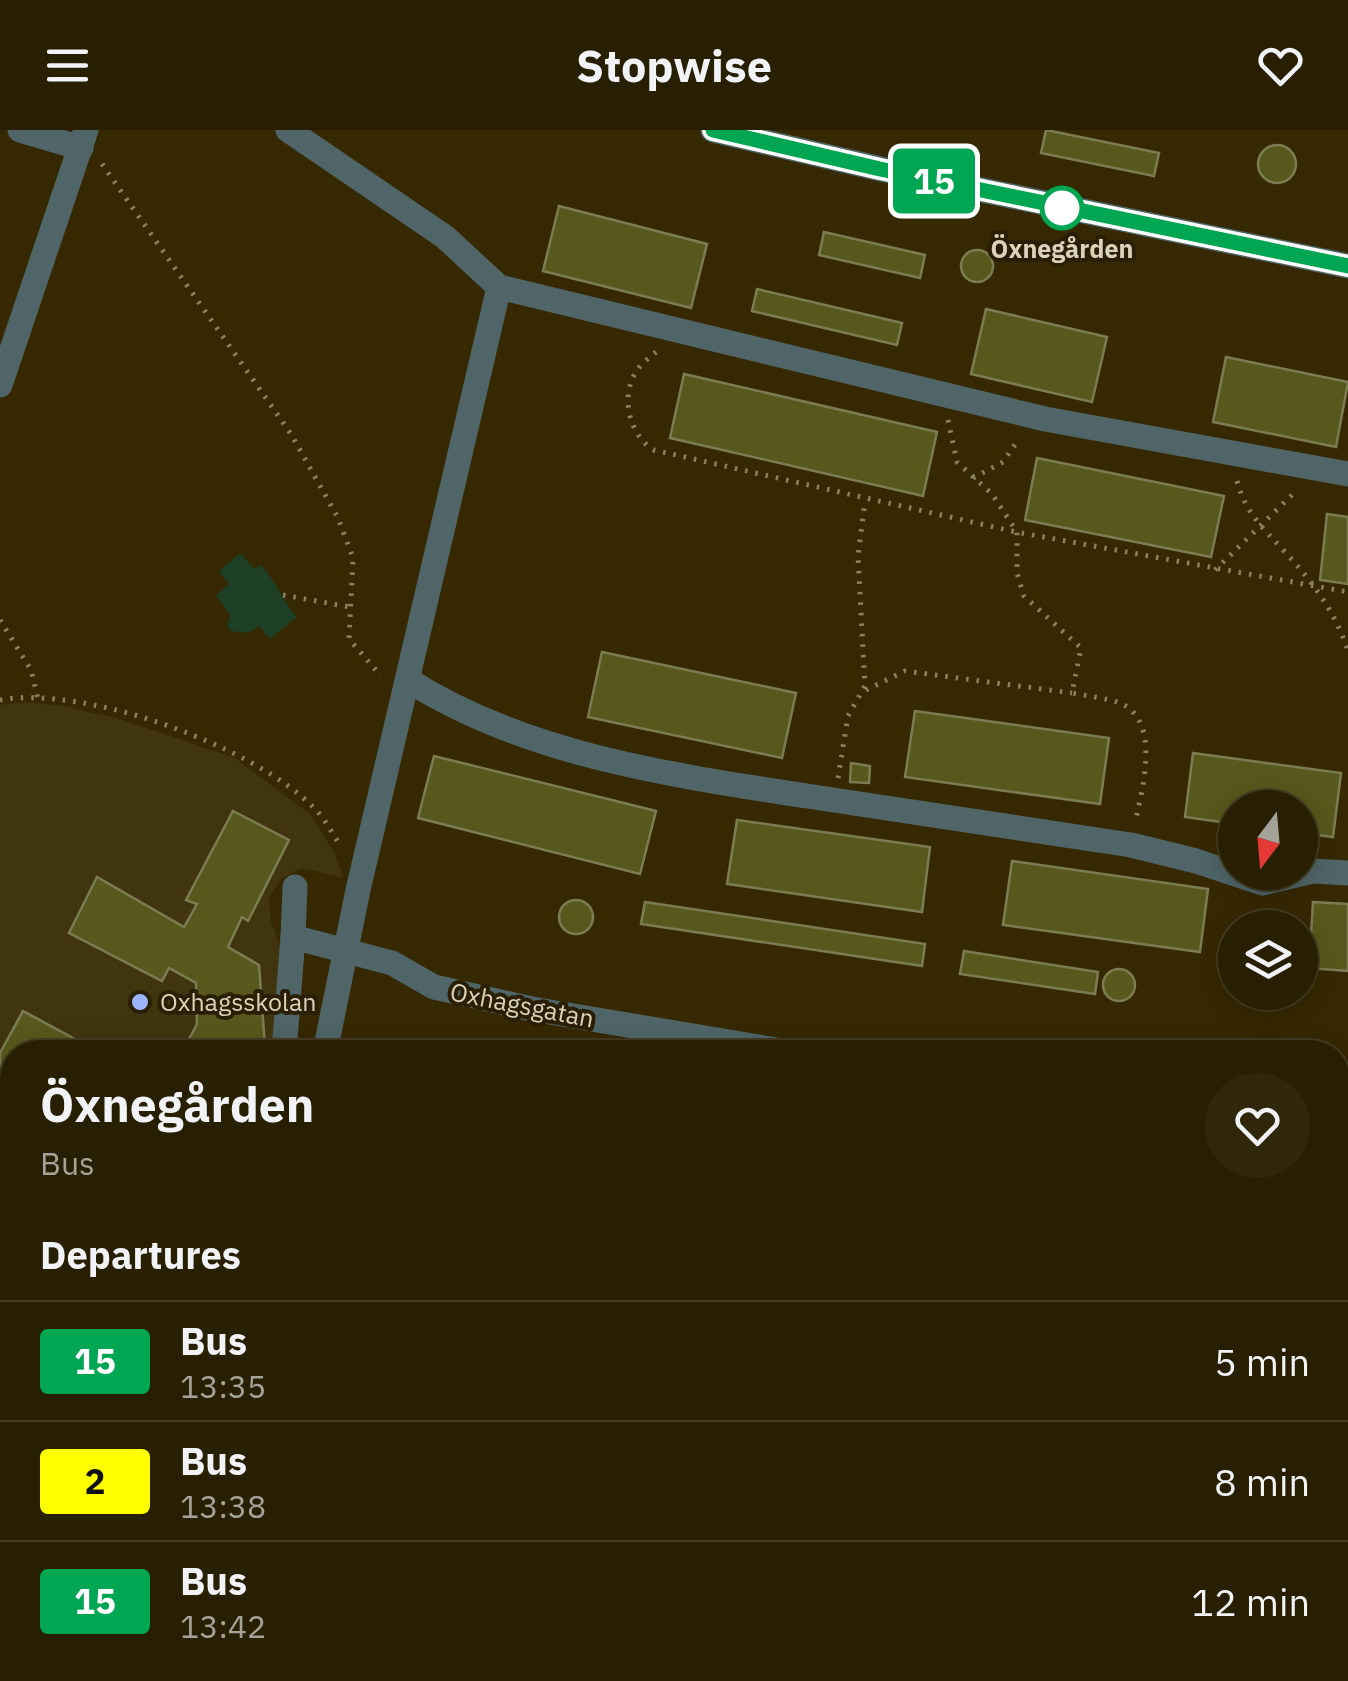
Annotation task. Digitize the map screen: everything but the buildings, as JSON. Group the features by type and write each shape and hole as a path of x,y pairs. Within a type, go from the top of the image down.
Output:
{"street":[{"path":"0,386 87,136 20,130"},
{"path":"288,130 445,237 498,287 1045,419 1336,472"},
{"path":"713,130 898,173 1348,266"},
{"path":"327,1040 358,890 498,287"},
{"path":"408,682 454,709 519,735 683,777 1130,846 1196,861 1262,883 1313,870 1348,873"},
{"path":"285,1040 295,887"},
{"name":"Oxhagsgatan","path":"293,937 392,963 434,987 717,1040"}],"path":[{"path":"87,136 291,434 338,518 353,558 349,639 382,676 408,682"},
{"path":"680,330 637,370 630,385 632,424 640,442 654,450 865,501 1348,592"},
{"path":"934,392 948,421 956,462 992,494 1018,532 1017,573 1024,596 1082,648 1072,693"},
{"path":"974,478 1003,462 1022,434 1045,419"},
{"path":"1229,454 1243,502 1258,526 1287,553 1332,610 1348,651"},
{"path":"1216,570 1258,526 1336,472"},
{"path":"834,801 848,716 863,691 866,674 858,556 865,501"},
{"path":"283,595 350,607"},
{"path":"0,620 30,670 38,699"},
{"path":"863,691 905,672 1072,693 1120,704 1136,717 1142,728 1144,773 1130,846"},
{"path":"0,700 94,704 227,749 315,808 347,855 358,890"}],"shaded area":[{"name":"Oxhagsskolan","path":"23,702 63,706 120,719 235,758 312,816 335,854 344,878 301,868 281,879 269,897 271,922 283,952 279,1040 0,1040 0,705"}],"green space":[{"path":"240,553 255,569 261,565 297,617 270,639 259,626 249,633 231,631 227,625 230,615 216,595 229,584 219,571"}],"bus line":[{"name":"15","path":"713,130 1062,208 1348,266"}],"place":[{"name":"Öxnegården","path":"1062,208"},
{"name":"Oxhagsskolan","path":"140,1002"}]}
